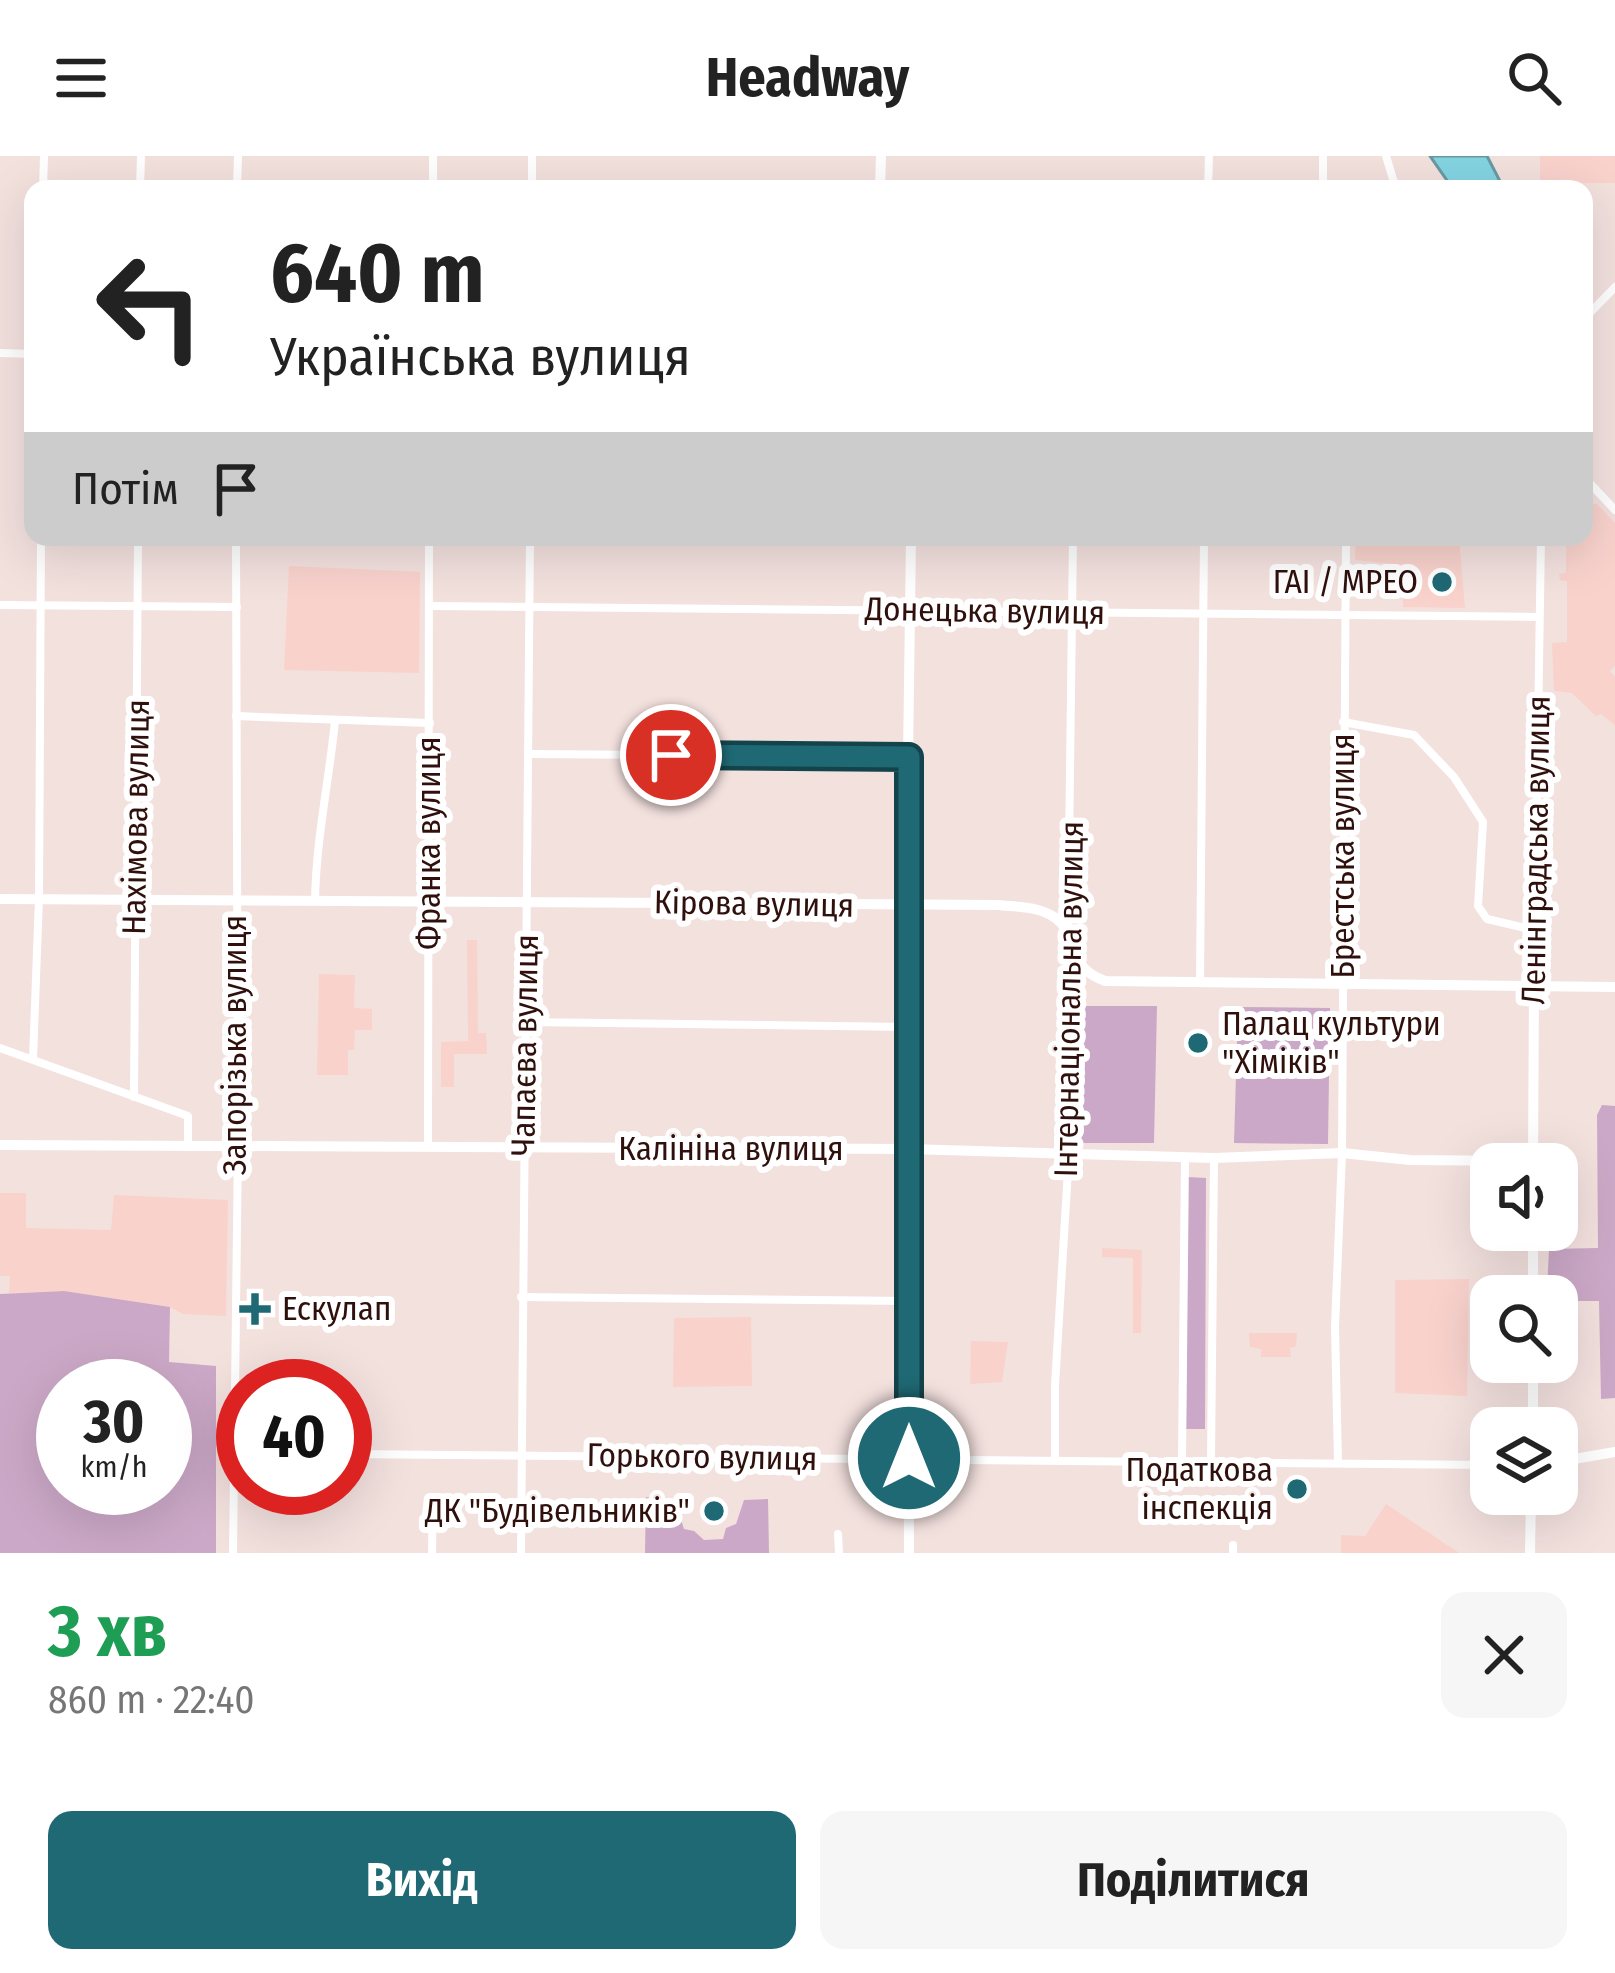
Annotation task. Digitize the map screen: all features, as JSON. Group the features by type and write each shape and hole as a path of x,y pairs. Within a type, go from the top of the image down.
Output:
{"street":[{"path":"1593,309 1615,286"},
{"path":"1593,487 1615,510"},
{"path":"33,1059 41,546"},
{"name":"Нахімова вулиця","path":"134,1097 138,546"},
{"name":"Запорізька вулиця","path":"236,546 239,1359"},
{"name":"Франка вулиця","path":"428,1148 430,546"},
{"name":"Чапаєва вулиця","path":"521,1553 530,546"},
{"path":"909,1553 906,906 911,546"},
{"name":"Інтернаціональна вулиця","path":"1054,1460 1069,1153 1073,546"},
{"path":"1200,984 1204,546"},
{"name":"Брестська вулиця","path":"1337,1462 1346,546"},
{"name":"Ленінградська вулиця","path":"1533,1143 1541,546"},
{"path":"0,605 237,607"},
{"name":"Донецька вулиця","path":"430,606 1539,617"},
{"path":"236,716 430,723"},
{"path":"315,901 316,850 335,721"},
{"path":"1343,722 1414,735 1441,763 1484,822 1478,906 1487,920 1534,930"},
{"path":"528,754 909,757"},
{"name":"Кірова вулиця","path":"0,899 1036,909 1064,926 1079,967 1105,981 1615,987"},
{"path":"525,1022 908,1027"},
{"path":"0,1048 188,1117 188,1146"},
{"name":"Калініна вулиця","path":"0,1145 909,1149 1184,1158 1342,1153 1470,1161"},
{"path":"1182,1460 1184,1158"},
{"path":"1211,1460 1214,1158"},
{"path":"521,1297 910,1301"},
{"path":"1578,1458 1615,1452"},
{"name":"Горького вулиця","path":"372,1454 1470,1465"},
{"path":"431,1553 433,1498"},
{"name":"Запорізька вулиця","path":"233,1553 236,1515"},
{"path":"1530,1553 1531,1515"},
{"path":"838,1534 839,1553"}],"shaded area":[{"path":"1540,156 1615,156 1615,183 1540,180"},
{"path":"1593,504 1597,504 1615,523 1615,666 1610,671 1615,677 1615,725 1601,714 1596,716 1572,693 1554,691 1552,643 1567,642 1567,581 1560,580 1559,574 1566,573 1566,546 1593,546"},
{"path":"1356,546 1460,546 1465,608 1403,607 1402,565 1355,560"},
{"path":"289,566 420,572 419,673 284,670"},
{"path":"467,940 477,940 478,1033 486,1033 487,1054 454,1054 454,1087 441,1087 441,1042 468,1041"},
{"path":"319,974 355,975 354,1008 372,1009 372,1030 355,1030 354,1050 348,1050 348,1075 317,1075"},
{"path":"1078,1006 1157,1006 1154,1143 1077,1143"},
{"path":"1238,1007 1330,1008 1328,1144 1234,1143"},
{"path":"1602,1105 1615,1106 1615,1398 1601,1399 1599,1301 1578,1301 1578,1275 1548,1275 1549,1251 1598,1248 1597,1115"},
{"path":"1188,1177 1206,1178 1205,1429 1186,1429"},
{"path":"0,1193 26,1193 26,1228 111,1230 114,1195 228,1200 226,1316 183,1314 170,1307 64,1291 9,1293 10,1276 0,1276"},
{"path":"1102,1248 1142,1250 1141,1333 1133,1333 1133,1258 1102,1257"},
{"path":"1469,1279 1467,1396 1395,1393 1395,1280"},
{"path":"64,1291 170,1307 169,1359 36,1359 36,1515 192,1515 192,1364 216,1366 216,1553 0,1553 0,1294"},
{"path":"751,1317 752,1386 673,1387 674,1318"},
{"path":"1249,1333 1297,1333 1296,1346 1290,1348 1291,1357 1261,1357 1261,1349 1250,1347"},
{"path":"971,1341 1008,1342 1002,1382 970,1384"},
{"path":"646,1497 675,1501 684,1529 704,1540 723,1539 726,1528 736,1524 744,1500 768,1499 769,1553 645,1553"},
{"path":"1386,1504 1459,1553 1341,1553 1341,1535 1365,1536"}],"water":[{"path":"1430,156 1487,156 1499,180 1447,180"}],"place":[{"name":"ГАІ / МРЕО","path":"1442,582"},
{"name":"Палац культури \"Хіміків\"","path":"1198,1043"},
{"name":"Ескулап","path":"255,1309"},
{"name":"Податкова інспекція","path":"1297,1489"},
{"name":"ДК \"Будівельників\"","path":"714,1511"}],"route":[{"path":"671,755 909,757 909,1458"}]}
